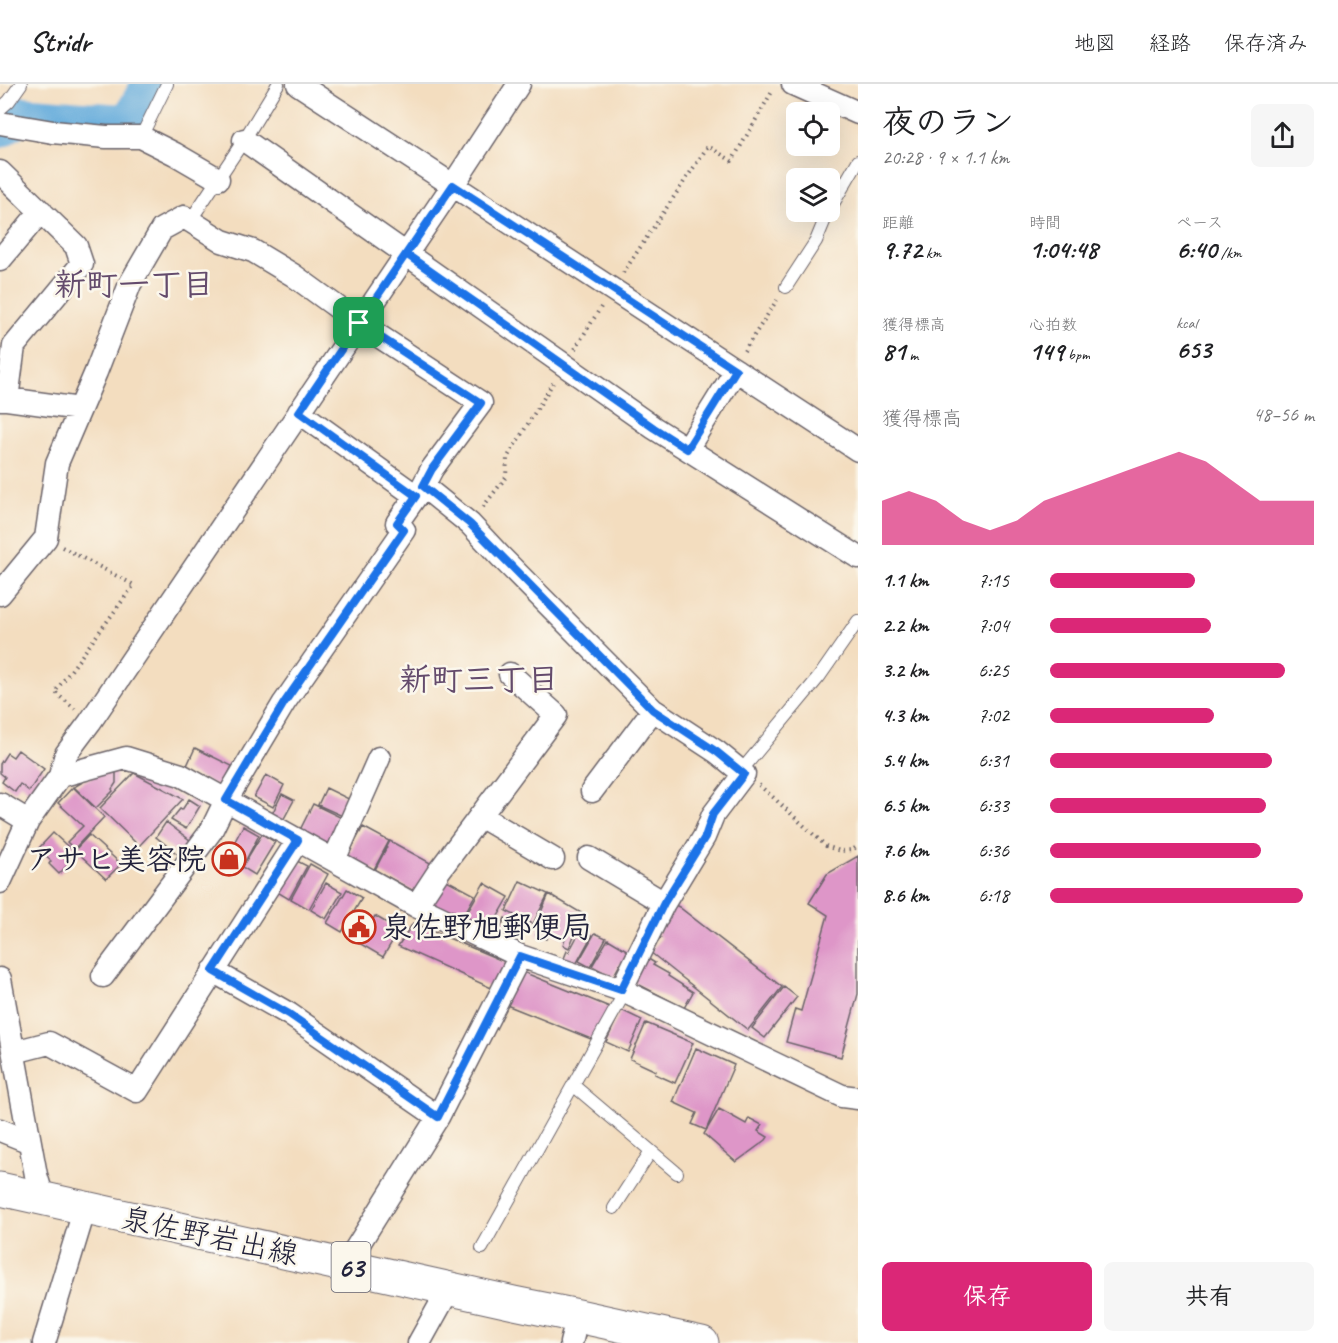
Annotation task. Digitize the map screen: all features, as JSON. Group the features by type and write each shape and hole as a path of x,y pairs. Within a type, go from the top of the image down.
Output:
{"main road":[{"name":"泉佐野岩出線","path":"0,1189 449,1289 574,1329 702,1343"}],"street":[{"path":"297,84 858,450"},
{"path":"0,882 28,821 60,776 66,754 90,722 519,84"},
{"path":"793,84 858,113"},
{"path":"9,125 106,137 141,137 218,179"},
{"path":"244,140 654,428 858,557"},
{"path":"0,172 76,246 82,264 14,346 4,399 80,409"},
{"path":"0,260 41,211"},
{"path":"0,594 46,538 57,463 130,284 162,229 184,218 222,241 253,251 293,275 359,323 481,403 432,469 397,523 404,530 284,703 210,831 102,976"},
{"path":"687,449 734,369"},
{"path":"299,412 470,524 653,710 717,752 742,772 713,814 705,837 664,903 623,991"},
{"path":"416,906 439,871 555,715 510,674"},
{"path":"592,791 653,710"},
{"path":"60,776 126,758 181,775 416,906 520,956 623,991 842,1096 858,1098"},
{"path":"334,860 379,758"},
{"path":"0,804 28,821"},
{"path":"480,816 553,859"},
{"path":"14,1052 49,1043 137,1091 298,840"},
{"path":"589,858 664,903"},
{"path":"345,1266 438,1117 520,956"},
{"path":"213,971 289,1014 438,1117"},
{"path":"0,979 36,1175 43,1198"},
{"path":"0,1130 30,1142"},
{"path":"44,1343 85,1208"},
{"path":"419,1343 449,1289"}],"lane":[{"path":"0,109 21,84"},
{"path":"141,137 167,84"},
{"path":"190,221 278,84"},
{"path":"840,191 858,161"},
{"path":"786,287 816,241 824,222"},
{"path":"742,772 819,677 858,621"},
{"path":"482,1248 623,991"},
{"path":"573,1085 677,1173"},
{"path":"614,1208 651,1151"}],"path":[{"path":"734,369 786,287"},
{"path":"46,538 134,585 55,692 90,722"},
{"path":"742,772 826,846 840,851 852,850 858,846"}],"building":[{"path":"195,748 232,766 223,785 219,787 185,770"},
{"path":"18,750 44,769 29,791 20,784 15,792 2,782 5,777 0,773 0,764 7,753 13,757"},
{"path":"116,770 116,783 113,791 96,808 74,787 100,772"},
{"path":"134,773 183,799 139,846 100,808"},
{"path":"266,775 284,785 273,807 254,797"},
{"path":"73,787 104,817 74,849 67,842 83,826 58,803"},
{"path":"326,788 355,802 347,818 318,805"},
{"path":"282,794 294,800 281,824 270,818"},
{"path":"189,799 200,806 186,829 171,820 180,809 182,810"},
{"path":"313,804 346,820 333,847 300,830"},
{"path":"166,822 191,841 180,856 156,837"},
{"path":"243,826 259,835 241,869 225,860"},
{"path":"363,827 389,841 373,871 347,857"},
{"path":"53,833 77,855 59,874 49,864 51,861 38,849"},
{"path":"262,834 275,842 255,875 242,867"},
{"path":"89,835 121,864 106,879 75,850"},
{"path":"390,841 434,865 419,894 375,870"},
{"path":"858,856 858,994 841,1057 786,1042 795,1009 801,1011 828,915 809,903 827,874"},
{"path":"291,858 307,866 289,899 274,890"},
{"path":"310,864 328,874 309,909 291,899"},
{"path":"441,877 475,895 460,922 427,904"},
{"path":"520,881 548,894 533,924 506,911"},
{"path":"326,883 342,892 326,919 311,910"},
{"path":"484,883 509,897 486,937 461,923"},
{"path":"347,889 362,898 342,932 327,923"},
{"path":"549,894 583,914 569,948 563,945 565,938 549,932 546,939 536,935 539,928 535,926"},
{"path":"673,904 782,987 748,1030 650,952 661,938 657,935"},
{"path":"375,916 399,930 383,957 359,943"},
{"path":"505,918 520,925 510,947 495,940"},
{"path":"413,923 510,964 498,991 398,946"},
{"path":"581,929 592,935 575,966 562,963 567,951 569,952"},
{"path":"595,933 606,938 590,967 579,961"},
{"path":"608,939 635,955 627,968 620,964 613,977 592,966"},
{"path":"645,957 655,963 653,965 669,974 668,976 693,992 684,1008 632,981"},
{"path":"518,970 612,1008 596,1041 504,1004"},
{"path":"784,987 797,997 765,1038 752,1028"},
{"path":"621,1010 642,1020 628,1052 606,1042"},
{"path":"646,1023 693,1043 675,1083 630,1059"},
{"path":"696,1048 734,1065 706,1130 692,1124 697,1113 673,1102"},
{"path":"719,1109 746,1124 749,1118 762,1125 758,1131 768,1137 736,1162 704,1134"}],"waterway":[{"path":"0,129 20,115 121,123 133,116 150,84"}],"place":[{"name":"アサヒ美容院","path":"229,859"},
{"name":"泉佐野旭郵便局","path":"359,927"}],"district":[{"name":"新町一丁目","path":"134,284"},
{"name":"新町三丁目","path":"479,679"}],"route":[{"path":"359,323 299,412 416,496 397,523 404,530 284,703 226,800 298,840 213,971 289,1014 438,1117 520,956 621,990 664,903 705,837 713,814 744,774 717,752 653,710 470,524 423,486 432,469 481,403 359,323 406,254 654,428 687,449 736,370 453,185 359,323"}]}
